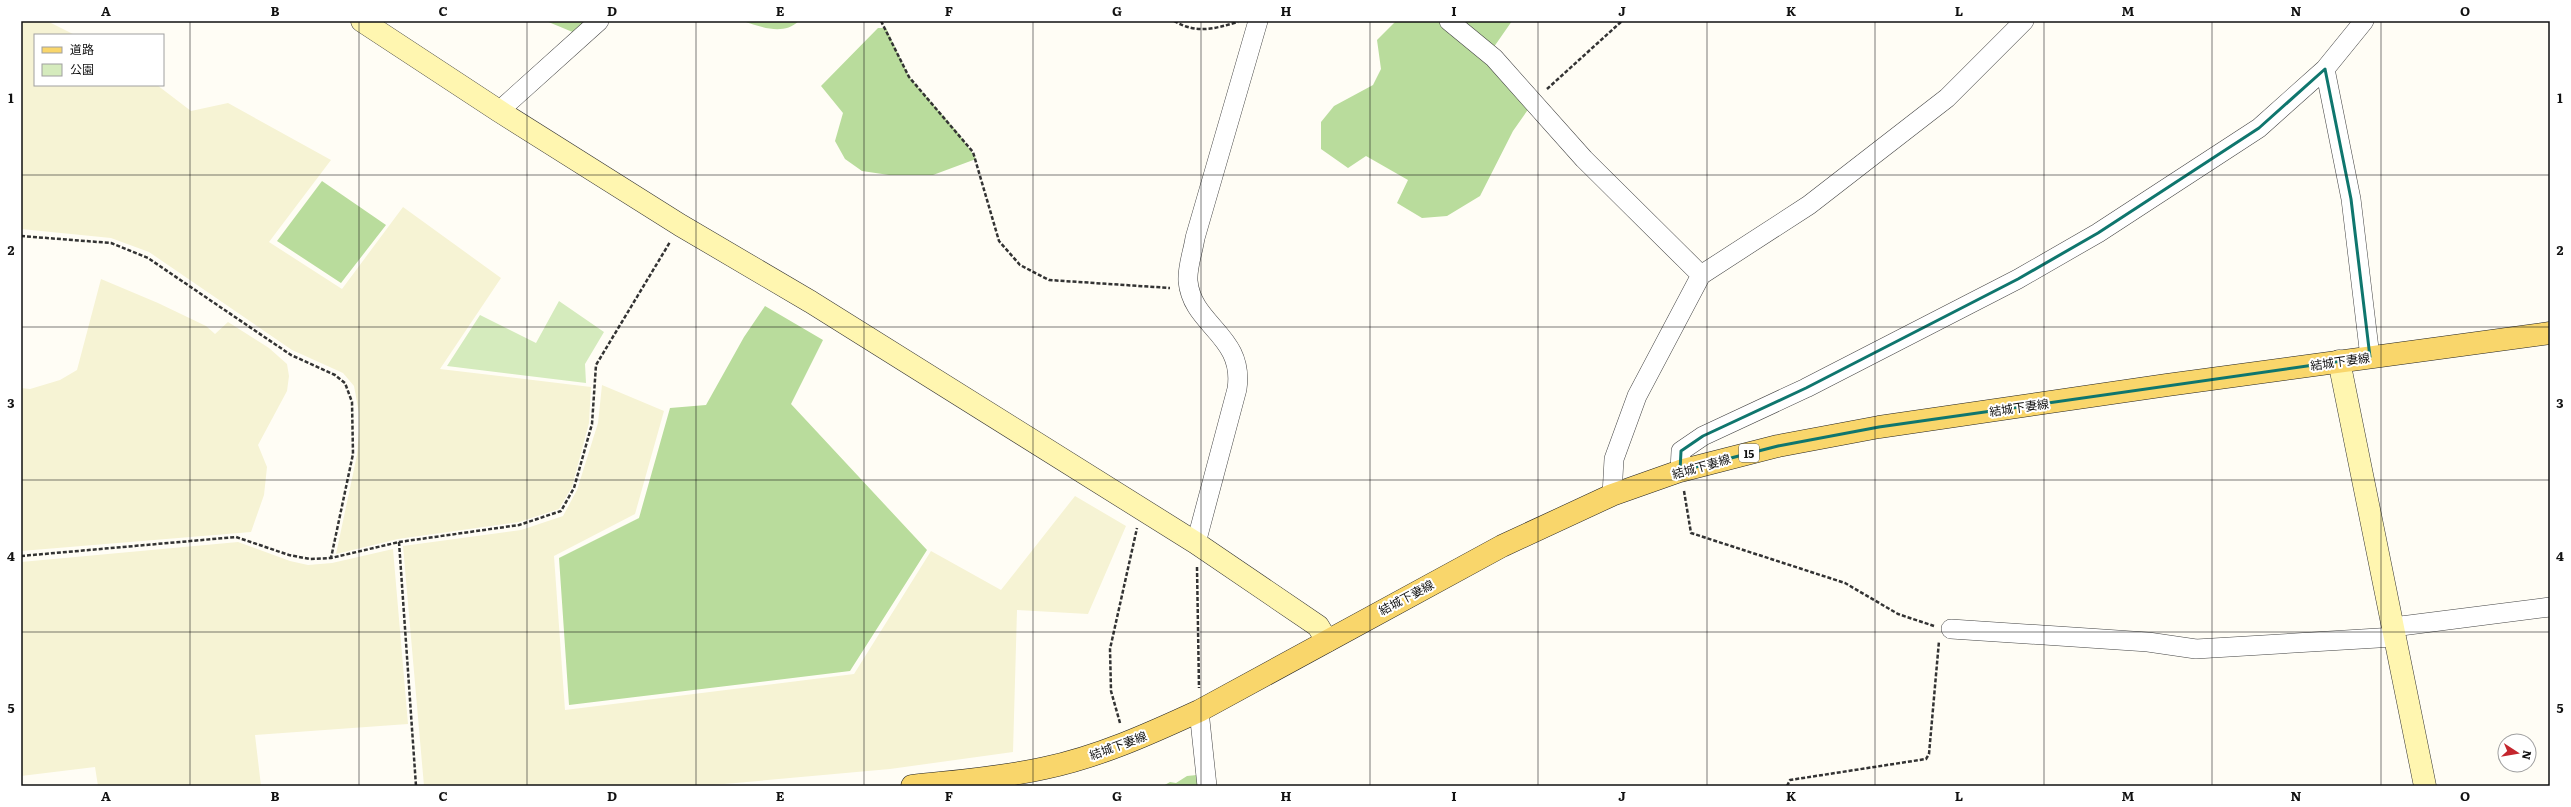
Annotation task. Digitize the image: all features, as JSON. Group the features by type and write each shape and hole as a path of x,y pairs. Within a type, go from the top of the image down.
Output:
{"main road":[{"name":"結城下妻線","path":"912,786 1009,780 1076,760 1125,743 1199,711 1502,546 1612,495 1680,471 1778,446 1879,428 2340,361 2550,334"}],"street":[{"path":"362,21 499,111 680,225 811,302 1196,543 1318,626 1327,641"},
{"path":"499,111 599,21"},
{"path":"1196,543 1237,389 1239,367 1235,356 1195,304 1191,291 1189,272 1195,238 1258,21"},
{"path":"1449,21 1494,58 1534,101 1584,159 1701,275"},
{"path":"1612,495 1614,459 1637,396 1701,275 1809,205 1947,98 2024,21"},
{"path":"1680,471 1681,451 1703,436 1849,366 2018,278 2098,233 2259,128 2325,70 2364,21"},
{"path":"2325,70 2351,199 2370,357"},
{"path":"2340,361 2425,786"},
{"path":"1945,629 2148,642 2196,649 2394,632 2550,607"},
{"path":"1199,711 1207,786"}],"path":[{"path":"881,21 909,77 973,152 982,176 999,241 1020,265 1049,280 1143,285 1191,291"},
{"path":"1174,21 1187,29 1200,30 1240,21"},
{"path":"1534,101 1622,21"},
{"path":"21,556 236,537 290,555 310,559 331,558 398,542 519,525 561,511 574,488 592,424 596,365 680,225"},
{"path":"21,236 111,243 148,258 291,355 335,375 346,382 352,402 353,454 331,558"},
{"path":"1680,471 1691,533 1845,583 1898,614 1945,629 1929,754 1926,760 1790,780 1787,786"},
{"path":"1125,743 1111,691 1110,649 1141,508"},
{"path":"398,542 416,786"},
{"path":"1196,543 1200,620 1199,711"}],"highlighted area":[{"path":"2325,69 2351,199 2370,357 1879,427 1778,446 1680,471 1681,451 1703,436 1806,388 2018,279 2098,233 2259,128"}],"shaded area":[{"path":"21,21 47,21 73,34 34,34 34,86 158,86 191,111 228,103 331,160 269,242 342,289 403,207 501,278 440,369 591,387 589,423 572,487 559,509 519,522 398,539 336,554 357,455 359,431 359,413 354,386 343,373 292,350 149,252 111,238 21,229"},
{"path":"101,279 158,303 206,326 215,334 228,322 269,348 287,364 289,376 287,391 258,445 267,467 264,495 251,532 21,551 21,388 30,389 60,380 77,370"},
{"path":"602,385 664,411 635,514 554,556 565,710 854,674 931,551 1001,590 1075,496 1126,526 1088,614 1017,610 1013,752 890,769 702,786 424,786 403,546 521,530 563,516 577,490 598,423"},
{"path":"238,542 290,561 308,565 332,563 393,549 408,724 255,735 261,786 98,786 95,767 21,776 21,562"}],"green space":[{"path":"546,21 590,21 575,33"},
{"path":"743,21 799,21 793,26 772,29"},
{"path":"1396,21 1512,21 1489,54 1534,101 1513,131 1480,196 1447,216 1422,218 1397,203 1408,180 1366,156 1348,168 1321,149 1321,122 1334,106 1373,85 1381,69 1377,40"},
{"path":"878,28 886,28 909,77 959,134 976,159 933,175 889,175 862,171 845,159 835,141 843,113 821,86"},
{"path":"322,181 386,225 341,283 277,241"},
{"path":"559,301 604,332 585,364 586,383 447,366 480,315 536,343"},
{"path":"765,306 823,340 791,404 927,550 850,671 569,705 559,558 639,518 670,408 706,405 744,337"},
{"path":"1197,775 1210,786 1163,786 1170,782 1176,783 1187,776"}]}
